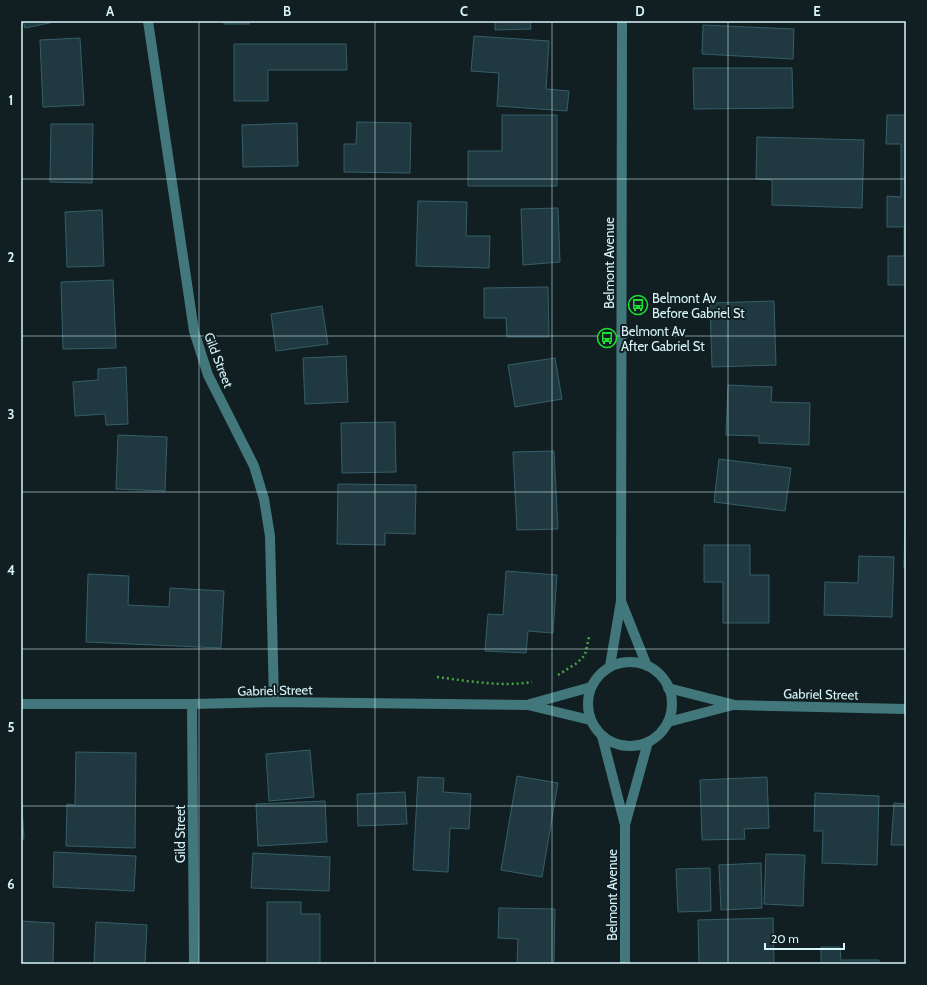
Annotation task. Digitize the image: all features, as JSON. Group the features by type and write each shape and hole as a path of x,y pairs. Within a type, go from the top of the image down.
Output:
{"street":[{"name":"Gild Street","path":"148,21 194,331 208,375 254,466 264,499 270,536 274,702"},
{"name":"Belmont Avenue","path":"610,666 621,601 622,21"},
{"name":"Belmont Avenue","path":"621,601 647,666"},
{"path":"634,662 647,666 656,671 668,688 672,699 672,711 668,722 660,734 648,742 636,746 624,746 612,743 602,736 590,720 588,697 591,687 599,675 610,666 634,662"},
{"name":"Gabriel Street","path":"528,705 591,687"},
{"name":"Gabriel Street","path":"668,688 735,705 906,709"},
{"name":"Gabriel Street","path":"21,704 192,704 274,702 528,705 590,720"},
{"name":"Gild Street","path":"192,704 194,964"},
{"name":"Gabriel Street","path":"668,722 735,705"},
{"name":"Belmont Avenue","path":"602,736 625,826 625,964"},
{"name":"Belmont Avenue","path":"625,826 648,742"}],"path":[{"path":"551,678 564,673 585,655 589,637"},
{"path":"437,677 498,684 520,684 539,681"}],"building":[{"path":"23,21 59,21 25,28"},
{"path":"224,21 249,21 249,24 224,24"},
{"path":"495,21 530,21 531,29 495,30"},
{"path":"703,25 794,29 793,59 702,54"},
{"path":"474,36 549,41 546,89 569,91 567,111 497,106 499,73 471,71"},
{"path":"80,38 84,105 43,107 40,40"},
{"path":"234,44 346,44 347,70 268,70 268,101 234,101"},
{"path":"693,68 792,68 793,108 694,109"},
{"path":"502,115 557,115 557,186 468,186 468,151 502,151"},
{"path":"887,115 906,115 906,227 887,227 887,196 901,197 901,144 886,144"},
{"path":"357,122 411,123 410,173 344,172 344,144 356,144"},
{"path":"297,123 298,166 243,167 242,125"},
{"path":"51,124 93,124 92,183 50,182"},
{"path":"757,137 864,140 862,208 772,205 772,180 756,179"},
{"path":"418,201 467,202 466,236 490,236 489,268 416,266"},
{"path":"558,208 560,262 523,265 521,209"},
{"path":"102,210 104,266 67,267 65,212"},
{"path":"904,229 906,229 906,285 888,285 888,256 904,256"},
{"path":"113,280 116,348 63,349 61,282"},
{"path":"548,287 549,337 507,337 506,318 484,318 484,288"},
{"path":"774,301 776,365 712,367 710,303"},
{"path":"322,306 328,344 276,351 271,314"},
{"path":"346,356 348,402 305,404 303,358"},
{"path":"555,358 562,399 515,407 508,365"},
{"path":"126,367 128,424 106,425 105,414 75,416 73,382 98,380 98,369"},
{"path":"728,385 772,387 771,402 810,403 809,445 759,443 759,436 726,435"},
{"path":"395,422 396,472 342,473 341,423"},
{"path":"118,435 167,437 165,491 116,489"},
{"path":"554,451 558,529 517,530 513,452"},
{"path":"719,459 791,468 785,511 714,502"},
{"path":"338,484 416,485 415,534 385,533 385,545 337,544"},
{"path":"905,520 906,568 904,568"},
{"path":"704,545 750,545 750,575 769,575 769,623 723,623 723,582 704,582"},
{"path":"859,556 894,557 892,617 824,615 825,582 858,583"},
{"path":"506,571 557,575 553,633 528,631 526,653 485,651 488,614 503,615"},
{"path":"88,574 129,576 128,605 169,607 170,588 224,591 221,648 86,642"},
{"path":"310,750 314,797 269,801 266,754"},
{"path":"76,752 136,753 135,848 66,846 67,804 75,805"},
{"path":"517,776 558,783 542,877 501,870"},
{"path":"418,777 444,778 443,792 471,794 469,829 450,828 448,872 413,870"},
{"path":"767,777 769,828 744,829 745,839 702,840 700,780"},
{"path":"405,792 407,824 358,826 357,794"},
{"path":"815,793 879,796 877,865 822,863 823,831 814,831"},
{"path":"325,801 327,842 258,846 256,804"},
{"path":"894,803 906,804 906,845 891,845"},
{"path":"22,806 24,839 21,839"},
{"path":"54,852 136,856 134,891 53,887"},
{"path":"253,853 330,857 329,891 251,888"},
{"path":"766,854 805,855 803,906 764,904"},
{"path":"761,863 762,908 721,910 719,865"},
{"path":"710,868 711,911 678,912 676,869"},
{"path":"267,902 301,902 301,914 320,914 320,964 267,964"},
{"path":"499,908 555,909 554,964 517,964 518,939 498,938"},
{"path":"773,918 774,964 699,964 698,920"},
{"path":"21,921 54,923 53,964 21,964"},
{"path":"96,922 147,925 145,964 94,964"},
{"path":"821,947 840,947 841,960 879,960 879,964 821,964"}],"place":[{"name":"Belmont Av Before Gabriel St","path":"638,305"},
{"name":"Belmont Av After Gabriel St","path":"607,338"}]}
